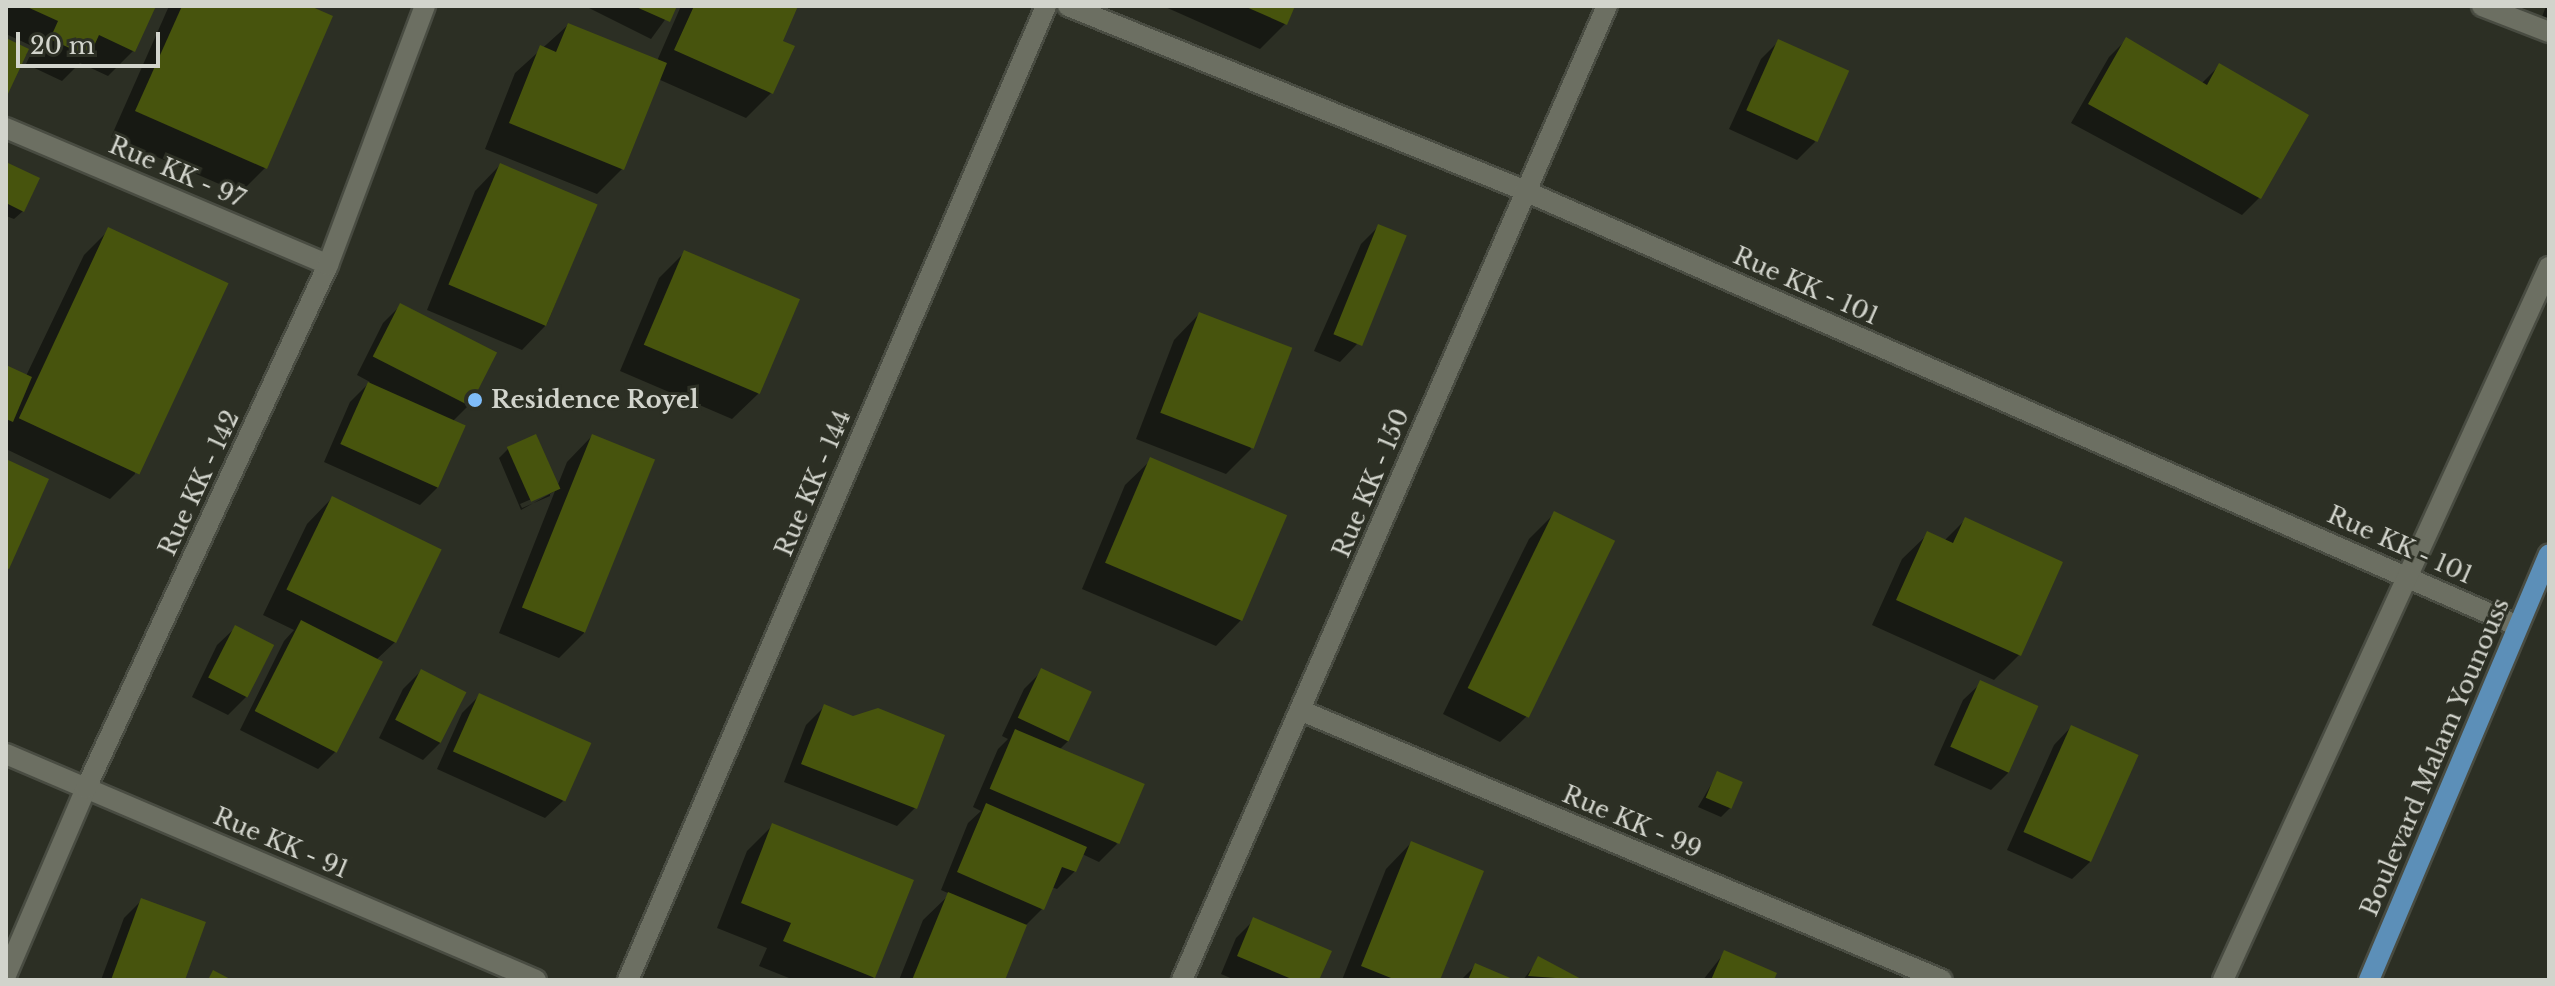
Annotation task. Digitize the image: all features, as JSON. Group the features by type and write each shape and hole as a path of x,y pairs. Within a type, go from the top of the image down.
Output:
{"main road":[{"name":"Boulevard Malam Younouss","path":"2369,980 2549,554"}],"street":[{"name":"Rue KK - 142","path":"6,975 86,788 328,265 425,6"},
{"name":"Rue KK - 144","path":"628,980 1046,6"},
{"name":"Rue KK - 101","path":"1068,6 1525,191 2518,626"},
{"name":"Rue KK - 150","path":"1182,980 1302,711 1607,6"},
{"path":"2482,6 2549,32"},
{"name":"Rue KK - 97","path":"6,128 328,265"},
{"path":"2223,980 2549,267"},
{"name":"Rue KK - 99","path":"1302,711 1942,980"},
{"name":"Rue KK - 91","path":"6,754 536,980"}],"building":[{"path":"25,6 156,6 135,52 99,35 89,57 50,39 58,21"},
{"path":"182,6 310,6 333,16 267,169 135,111"},
{"path":"634,6 677,6 670,22"},
{"path":"694,6 798,6 783,41 795,46 773,94 674,50"},
{"path":"1244,6 1295,6 1287,25"},
{"path":"568,23 667,63 624,170 509,123 540,45 556,52"},
{"path":"2126,37 2207,85 2219,63 2309,115 2261,199 2088,104"},
{"path":"6,38 29,49 6,98"},
{"path":"1778,39 1849,71 1818,142 1746,110"},
{"path":"6,162 40,178 24,212 6,203"},
{"path":"500,163 598,204 546,326 448,285"},
{"path":"1378,224 1407,236 1362,346 1333,334"},
{"path":"108,227 229,283 139,474 19,418"},
{"path":"684,250 800,299 760,394 644,345"},
{"path":"400,303 497,352 470,406 373,356"},
{"path":"1199,312 1292,348 1254,449 1160,413"},
{"path":"6,365 32,377 13,422 6,419"},
{"path":"368,382 466,426 438,488 340,444"},
{"path":"536,434 560,489 531,502 507,447"},
{"path":"592,434 655,459 585,633 522,607"},
{"path":"1150,457 1287,515 1242,621 1105,563"},
{"path":"6,459 49,479 9,569 6,568"},
{"path":"332,496 442,549 396,643 286,589"},
{"path":"1554,511 1615,541 1529,718 1468,688"},
{"path":"1965,517 2063,562 2021,656 1896,600 1927,531 1953,543"},
{"path":"301,620 383,662 337,753 255,711"},
{"path":"235,625 274,645 247,698 208,678"},
{"path":"1041,668 1092,692 1069,742 1018,718"},
{"path":"421,669 466,692 441,743 395,720"},
{"path":"1980,680 2038,706 2009,773 1950,747"},
{"path":"479,693 591,743 565,801 453,751"},
{"path":"824,704 853,716 878,708 945,735 917,809 801,764"},
{"path":"2071,725 2139,755 2091,862 2023,832"},
{"path":"1015,729 1145,784 1119,844 990,789"},
{"path":"1717,771 1743,782 1731,809 1706,798"},
{"path":"986,803 1087,847 1076,872 1062,867 1044,910 957,872"},
{"path":"772,823 914,880 875,978 783,941 791,923 741,903"},
{"path":"1411,841 1484,871 1440,980 1396,980 1361,966"},
{"path":"948,892 1027,925 1005,980 912,980"},
{"path":"141,898 206,922 185,980 111,980"},
{"path":"1253,917 1332,951 1319,980 1294,980 1237,956"},
{"path":"1724,950 1777,973 1774,980 1711,980"},
{"path":"1538,956 1583,980 1528,976"},
{"path":"1475,963 1515,980 1468,980"},
{"path":"213,970 232,980 208,980"}],"place":[{"name":"Residence Royel","path":"475,400"}]}
